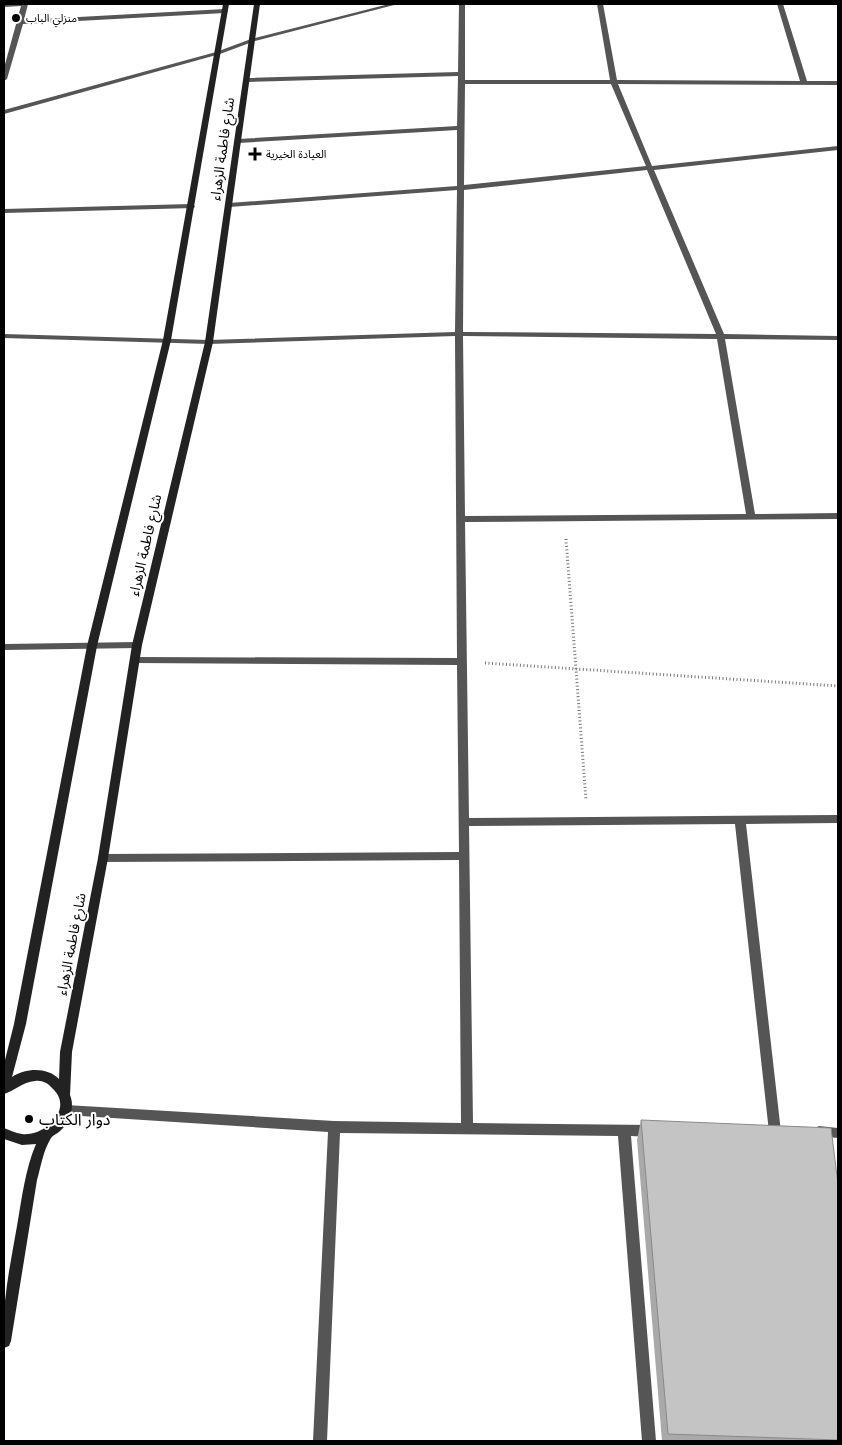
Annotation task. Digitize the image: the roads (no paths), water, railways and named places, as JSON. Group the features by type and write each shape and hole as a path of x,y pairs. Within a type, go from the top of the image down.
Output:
{"main road":[{"name":"شارع فاطمة الزهراء","path":"65,1093 66,1052 103,858 137,644 209,342 257,4"},
{"name":"شارع فاطمة الزهراء","path":"4,1087 20,1024 92,646 167,340 226,7"},
{"path":"4,1087 21,1077 43,1075 61,1085 65,1093 66,1110 56,1127 47,1134 25,1140 13,1139 4,1133"},
{"path":"4,1341 31,1180 37,1156 47,1134"}],"street":[{"path":"4,5 25,4 4,79"},
{"path":"4,112 218,53 253,40 394,4"},
{"path":"462,4 459,334 467,1129"},
{"path":"600,4 614,83 721,337 751,517"},
{"path":"780,4 804,83"},
{"path":"20,22 226,7"},
{"path":"247,80 461,78 614,83 838,83"},
{"path":"238,141 461,128"},
{"path":"229,205 460,188 838,148"},
{"path":"4,211 191,206"},
{"path":"4,336 209,342 459,334 838,338"},
{"path":"461,519 838,516"},
{"path":"4,648 137,644"},
{"path":"135,660 463,662"},
{"path":"464,822 838,819"},
{"path":"740,820 775,1132"},
{"path":"103,858 465,856"},
{"path":"66,1110 334,1128 662,1131"},
{"path":"320,1441 334,1128"},
{"path":"624,1131 649,1441"},
{"path":"802,1132 838,1133"}],"place":[{"name":"منزلي الباب","path":"16,18"},
{"name":"العيادة الخيرية","path":"255,154"},
{"name":"دوار الكتاب","path":"29,1119"}]}
